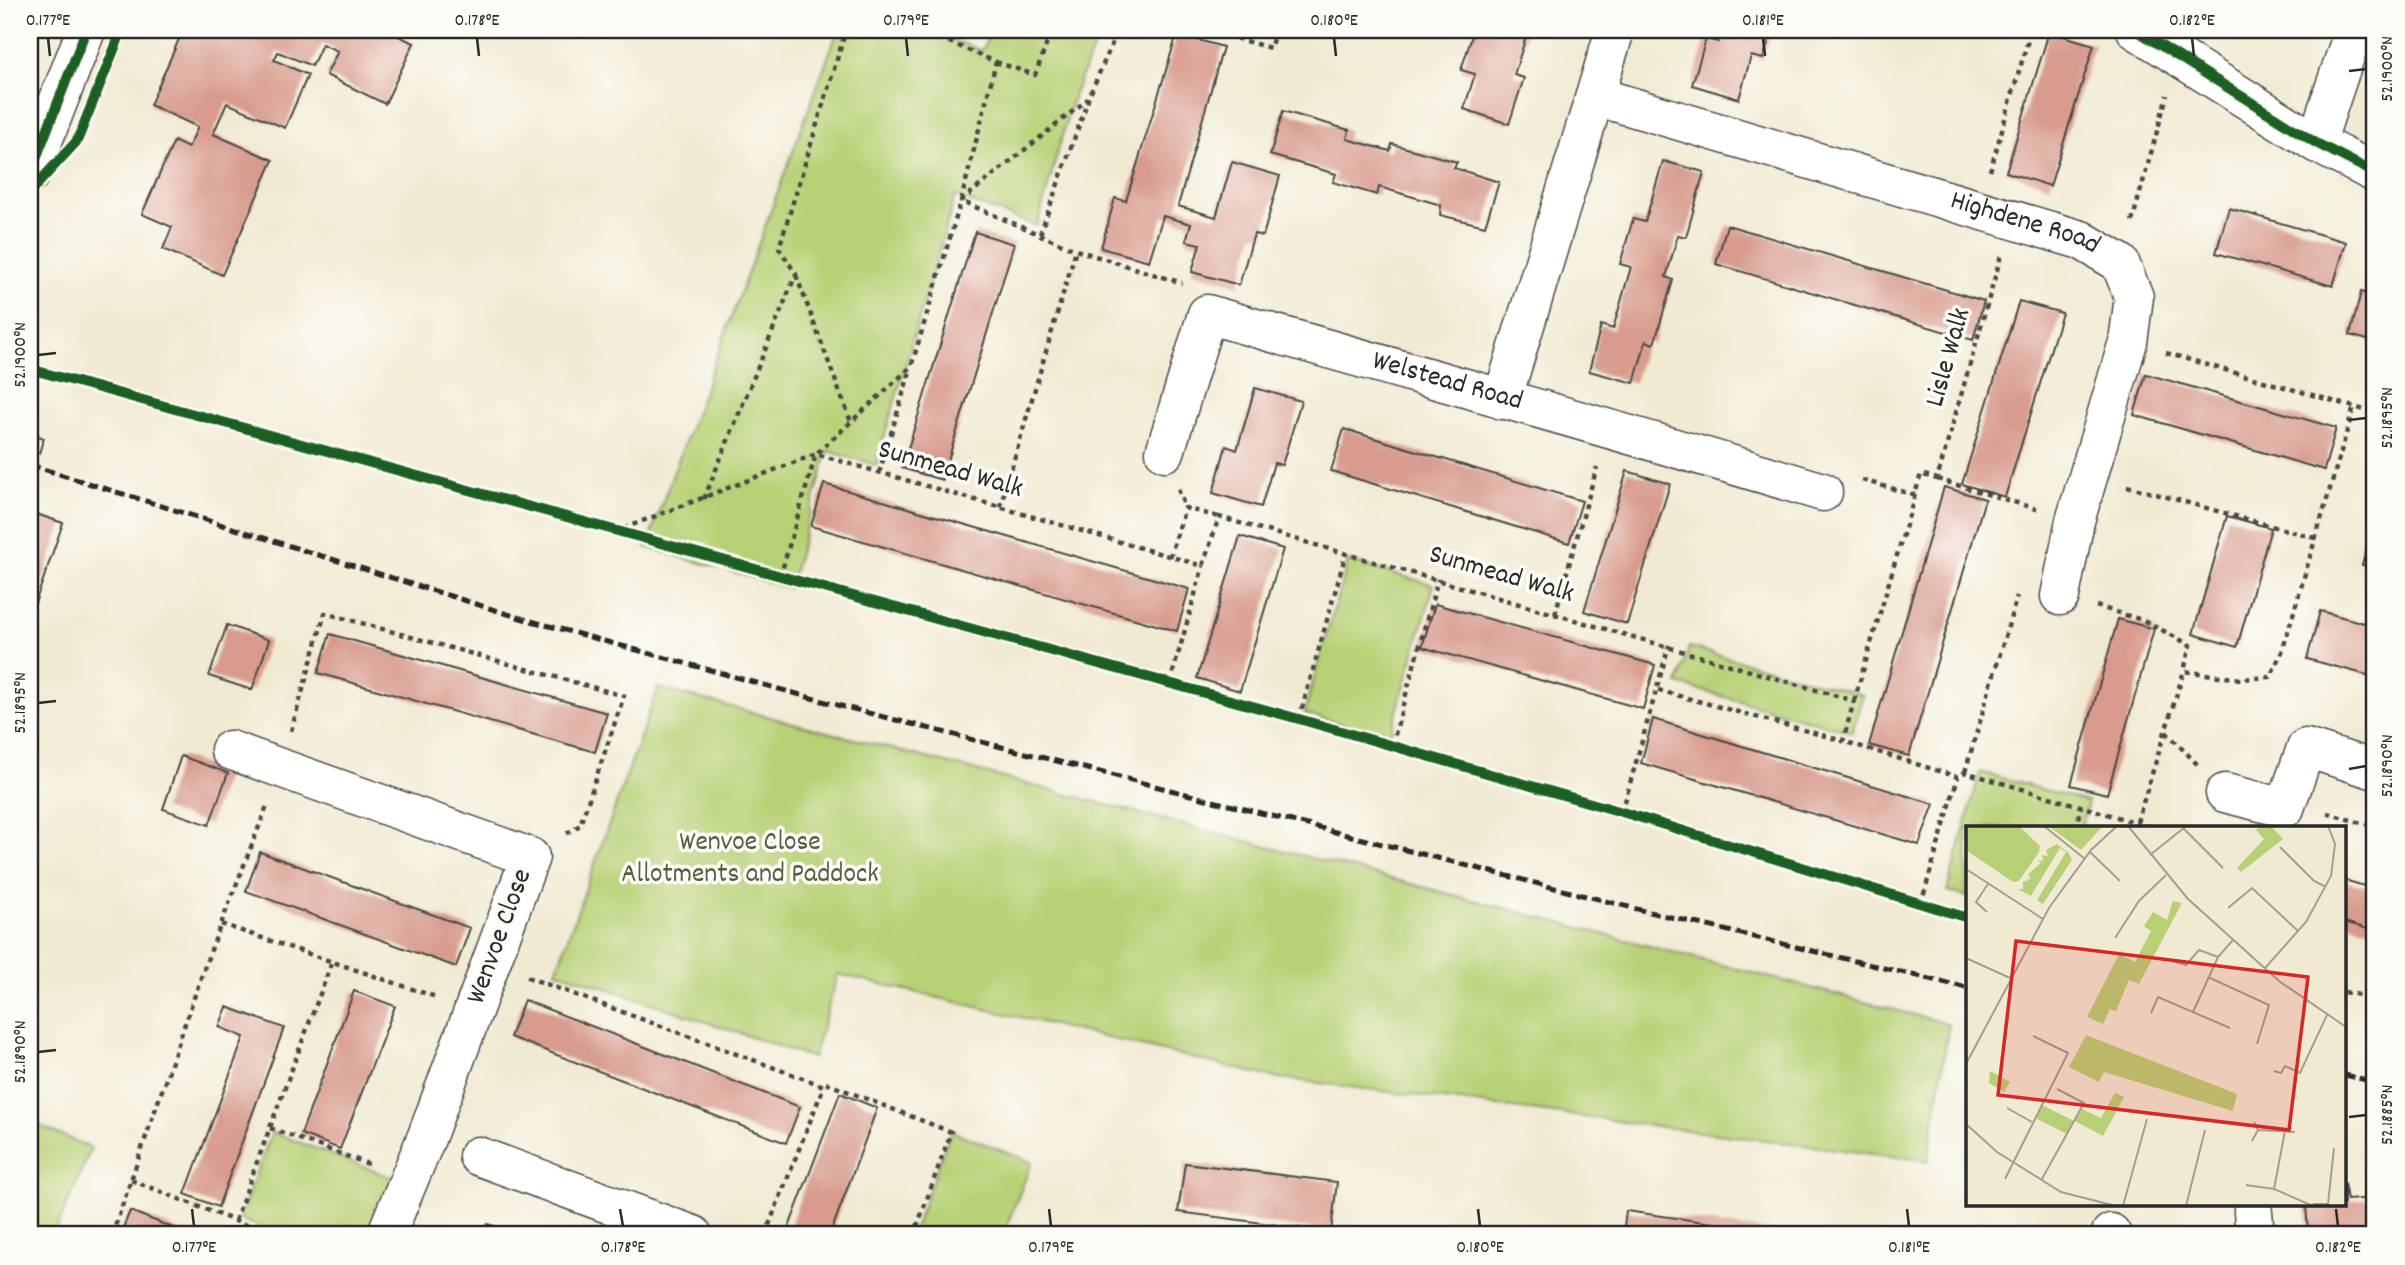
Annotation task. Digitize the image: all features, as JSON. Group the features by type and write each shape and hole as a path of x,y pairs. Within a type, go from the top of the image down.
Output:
{"street":[{"path":"30,174 86,30"},
{"path":"1502,400 1615,30"},
{"path":"2136,30 2177,59 2316,143 2375,173"},
{"path":"2316,143 2354,30"},
{"name":"Highdene Road","path":"1595,96 2012,218 2081,240 2120,263 2134,297 2128,342 2075,521 2060,596"},
{"path":"1165,452 1207,314"},
{"name":"Welstead Road","path":"1207,314 1502,400 1608,426 1824,492"},
{"path":"2225,793 2285,808 2306,748 2375,770"},
{"name":"Wenvoe Close","path":"230,750 530,857 386,1235"},
{"path":"478,1156 693,1235"}],"path":[{"path":"846,30 779,248 796,274 850,422"},
{"path":"921,30 996,62 1035,75 1052,30"},
{"path":"1040,234 1088,99 1118,30"},
{"path":"1207,30 1270,48 1276,30"},
{"path":"1989,175 2032,30"},
{"path":"2120,263 2177,59"},
{"path":"880,472 961,201 996,62"},
{"path":"961,201 1088,99"},
{"path":"961,201 1076,250 1214,293 1207,314"},
{"path":"1000,506 1076,250"},
{"path":"704,499 796,274"},
{"path":"2128,342 2375,413"},
{"path":"614,532 816,454 911,368"},
{"path":"2184,671 2239,679 2270,677 2282,652 2354,407"},
{"path":"1555,614 1608,426"},
{"path":"780,577 816,454"},
{"path":"1843,741 1921,474 2075,521"},
{"path":"2089,475 2315,538"},
{"path":"1183,687 1166,682 1219,517"},
{"path":"601,529 640,539"},
{"path":"1300,719 1346,553"},
{"path":"767,573 793,580"},
{"path":"1392,745 1438,579"},
{"path":"1921,904 1958,778 1965,772 2022,583 2145,621 2190,645 2137,822"},
{"path":"1622,812 1669,645"},
{"path":"1658,690 1843,741 1958,778"},
{"path":"1287,715 1313,723"},
{"path":"1379,741 1405,749"},
{"path":"1965,772 2148,826"},
{"path":"2076,826 2081,806"},
{"path":"1609,808 1635,816"},
{"path":"2325,813 2375,827"},
{"path":"1908,900 1933,908"},
{"path":"221,924 473,1010"},
{"path":"235,1221 332,962"},
{"path":"491,964 824,1086"},
{"path":"2346,992 2375,998"},
{"path":"765,1235 826,1083 951,1132 914,1235"},
{"path":"270,1128 409,1179"},
{"path":"131,1180 271,1235"}],"green space":[{"path":"838,30 930,30 982,51 991,30 1101,30 1074,94 1037,226 955,196 876,465 828,451 789,588 646,547"},
{"path":"1348,561 1434,585 1389,738 1304,713"},
{"path":"1689,647 1863,695 1852,732 1678,684"},
{"name":"Wenvoe Close Allotments and Paddock","path":"658,688 1949,1024 1928,1161 1272,1077 838,974 813,1058 556,971"},
{"path":"1980,772 2088,802 2081,826 1966,826 1966,897 1947,891"},
{"path":"30,1122 91,1148 54,1235 30,1228"},
{"path":"951,1131 1032,1162 1003,1235 912,1235"},
{"path":"272,1132 396,1179 374,1235 283,1235 239,1219"}],"building":[{"path":"183,30 385,30 414,43 385,104 326,75 338,51 322,44 312,66 278,52 274,60 308,75 285,128 227,103 213,134 273,160 222,275 163,249 172,227 142,214 174,141 188,148 198,127 150,105"},
{"path":"1474,30 1528,30 1514,75 1524,78 1509,124 1464,109 1475,74 1461,70"},
{"path":"1722,30 1772,30 1763,59 1751,56 1739,99 1692,85 1706,39 1718,42"},
{"path":"2049,32 2094,45 2050,186 2006,172"},
{"path":"1177,34 1223,47 1178,206 1216,217 1232,162 1280,176 1263,236 1254,234 1239,285 1192,272 1200,244 1186,241 1191,224 1163,216 1149,261 1101,248 1115,198 1126,201"},
{"path":"1283,111 1349,130 1347,139 1390,151 1392,144 1457,162 1454,168 1499,182 1485,226 1440,215 1441,205 1379,187 1377,195 1333,182 1336,174 1270,155"},
{"path":"1663,161 1704,172 1686,237 1678,235 1666,277 1673,280 1654,344 1646,341 1634,383 1589,371 1601,325 1613,329 1631,267 1620,264 1633,219 1645,222"},
{"path":"2229,208 2346,242 2333,286 2216,253"},
{"path":"1727,225 1984,301 1973,340 1716,264"},
{"path":"975,232 1014,244 942,480 902,468"},
{"path":"2361,292 2375,296 2375,342 2350,335"},
{"path":"2019,301 2062,313 2005,497 1962,484"},
{"path":"2146,374 2336,428 2324,470 2134,415"},
{"path":"1255,388 1301,401 1282,465 1274,463 1261,507 1213,493 1226,446 1237,450"},
{"path":"1344,429 1582,501 1569,543 1331,471"},
{"path":"30,433 44,438 39,453 30,450"},
{"path":"1627,471 1670,484 1627,624 1584,611"},
{"path":"824,484 1189,589 1177,631 811,526"},
{"path":"1944,487 1985,499 1909,756 1869,745"},
{"path":"30,512 63,523 35,603 30,601"},
{"path":"2227,516 2271,528 2237,647 2193,634"},
{"path":"2375,520 2375,568 2362,565"},
{"path":"1240,536 1283,549 1240,691 1197,678"},
{"path":"1435,604 1655,665 1643,709 1422,647"},
{"path":"2320,611 2375,626 2375,677 2307,659"},
{"path":"2118,619 2154,629 2107,794 2071,785"},
{"path":"227,625 269,640 252,690 209,676"},
{"path":"330,634 607,713 595,752 318,673"},
{"path":"1653,719 1934,804 1919,845 1641,763"},
{"path":"181,756 228,773 209,825 163,809"},
{"path":"260,852 470,928 456,967 246,891"},
{"path":"2346,881 2375,889 2375,931 2346,923"},
{"path":"354,991 395,1006 340,1149 301,1134"},
{"path":"524,1000 800,1107 786,1143 510,1037"},
{"path":"227,1007 284,1028 218,1207 185,1194 244,1037 219,1027"},
{"path":"840,1093 877,1108 830,1235 786,1235"},
{"path":"1185,1163 1337,1182 1331,1232 1178,1212"},
{"path":"2346,1194 2347,1200 2375,1198 2375,1235 2342,1235 2342,1231 2308,1234 2306,1206 2346,1206"},
{"path":"130,1211 191,1235 120,1235"},
{"path":"1626,1211 1792,1234 1792,1235 1623,1235"},
{"path":"488,1224 519,1235 484,1235"}],"railway":[{"path":"30,465 524,619 837,705 1645,911 1966,988"},
{"path":"2346,1075 2375,1082"}],"cycle path":[{"path":"30,174 86,30"},
{"path":"30,192 77,141 122,30"},
{"path":"2136,30 2316,143 2375,173"},
{"path":"30,369 1299,719 1622,812 1966,917"}]}
